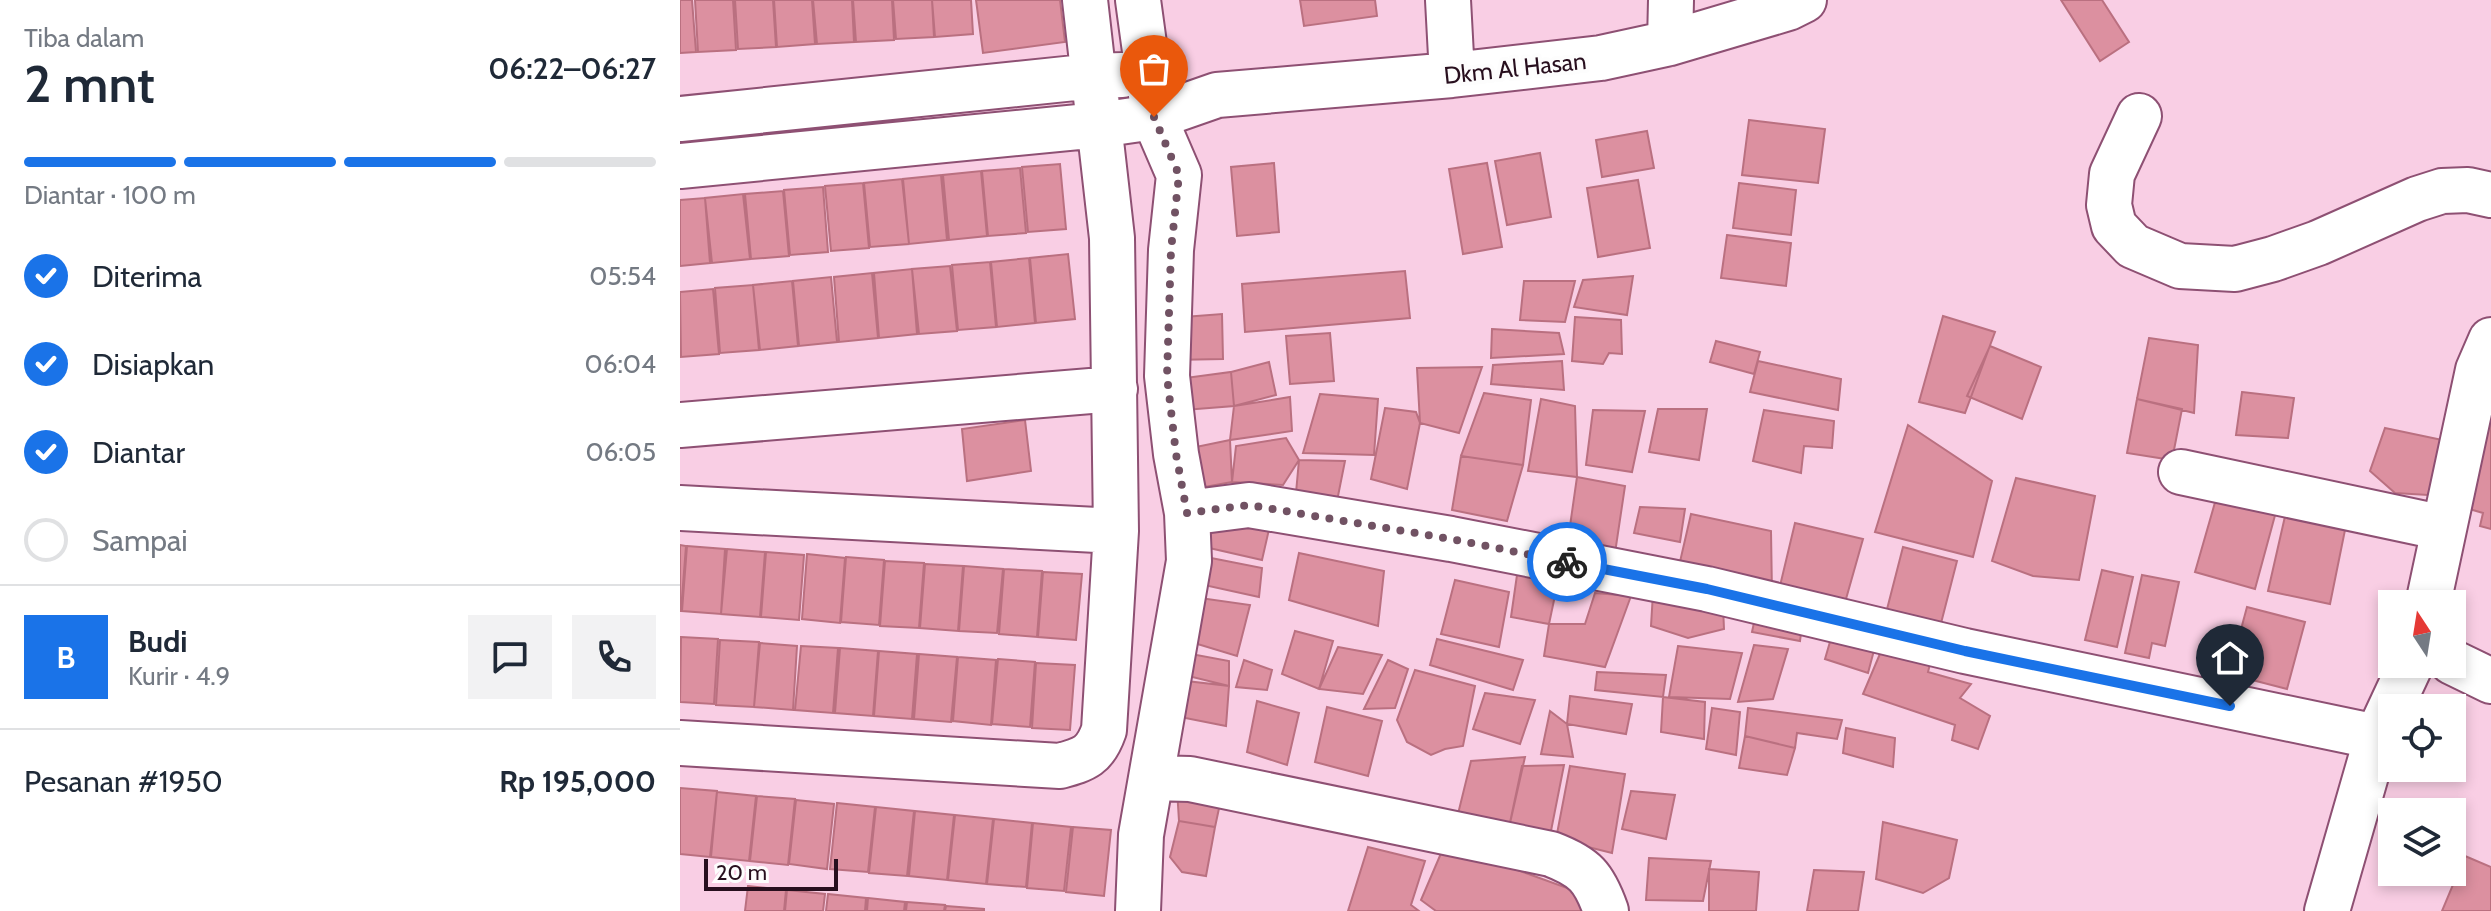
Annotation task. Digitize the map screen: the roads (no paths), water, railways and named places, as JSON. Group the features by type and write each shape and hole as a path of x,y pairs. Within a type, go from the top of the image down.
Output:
{"street":[{"path":"680,743 1060,766 1084,759 1098,746 1104,730 1116,531 1115,389 1112,238 1085,0"},
{"path":"1138,0 1154,117 1179,175 1171,250 1167,376 1187,513 1189,561 1141,835 1138,911"},
{"path":"1448,0 1452,75"},
{"path":"1670,43 1671,0"},
{"name":"Dkm Al Hasan","path":"1217,95 1452,75 1601,58 1670,43 1788,8 1804,0"},
{"path":"680,119 1094,76 1147,74 1217,95"},
{"path":"680,166 1099,125 1154,117 1217,95"},
{"path":"2139,116 2112,174 2109,205 2114,226 2133,246 2180,266 2235,269 2318,243 2442,191 2468,190 2491,195"},
{"path":"2431,590 2487,361"},
{"path":"680,425 1115,389"},
{"path":"2181,472 2444,528"},
{"path":"1187,513 1249,505 1451,539 1707,589 1965,651 2377,737"},
{"path":"680,508 1116,531"},
{"path":"2466,669 2491,681"},
{"path":"2327,911 2377,737 2404,678"},
{"path":"1152,778 1190,779 1551,854 1584,870 1597,888 1606,911"}]}
